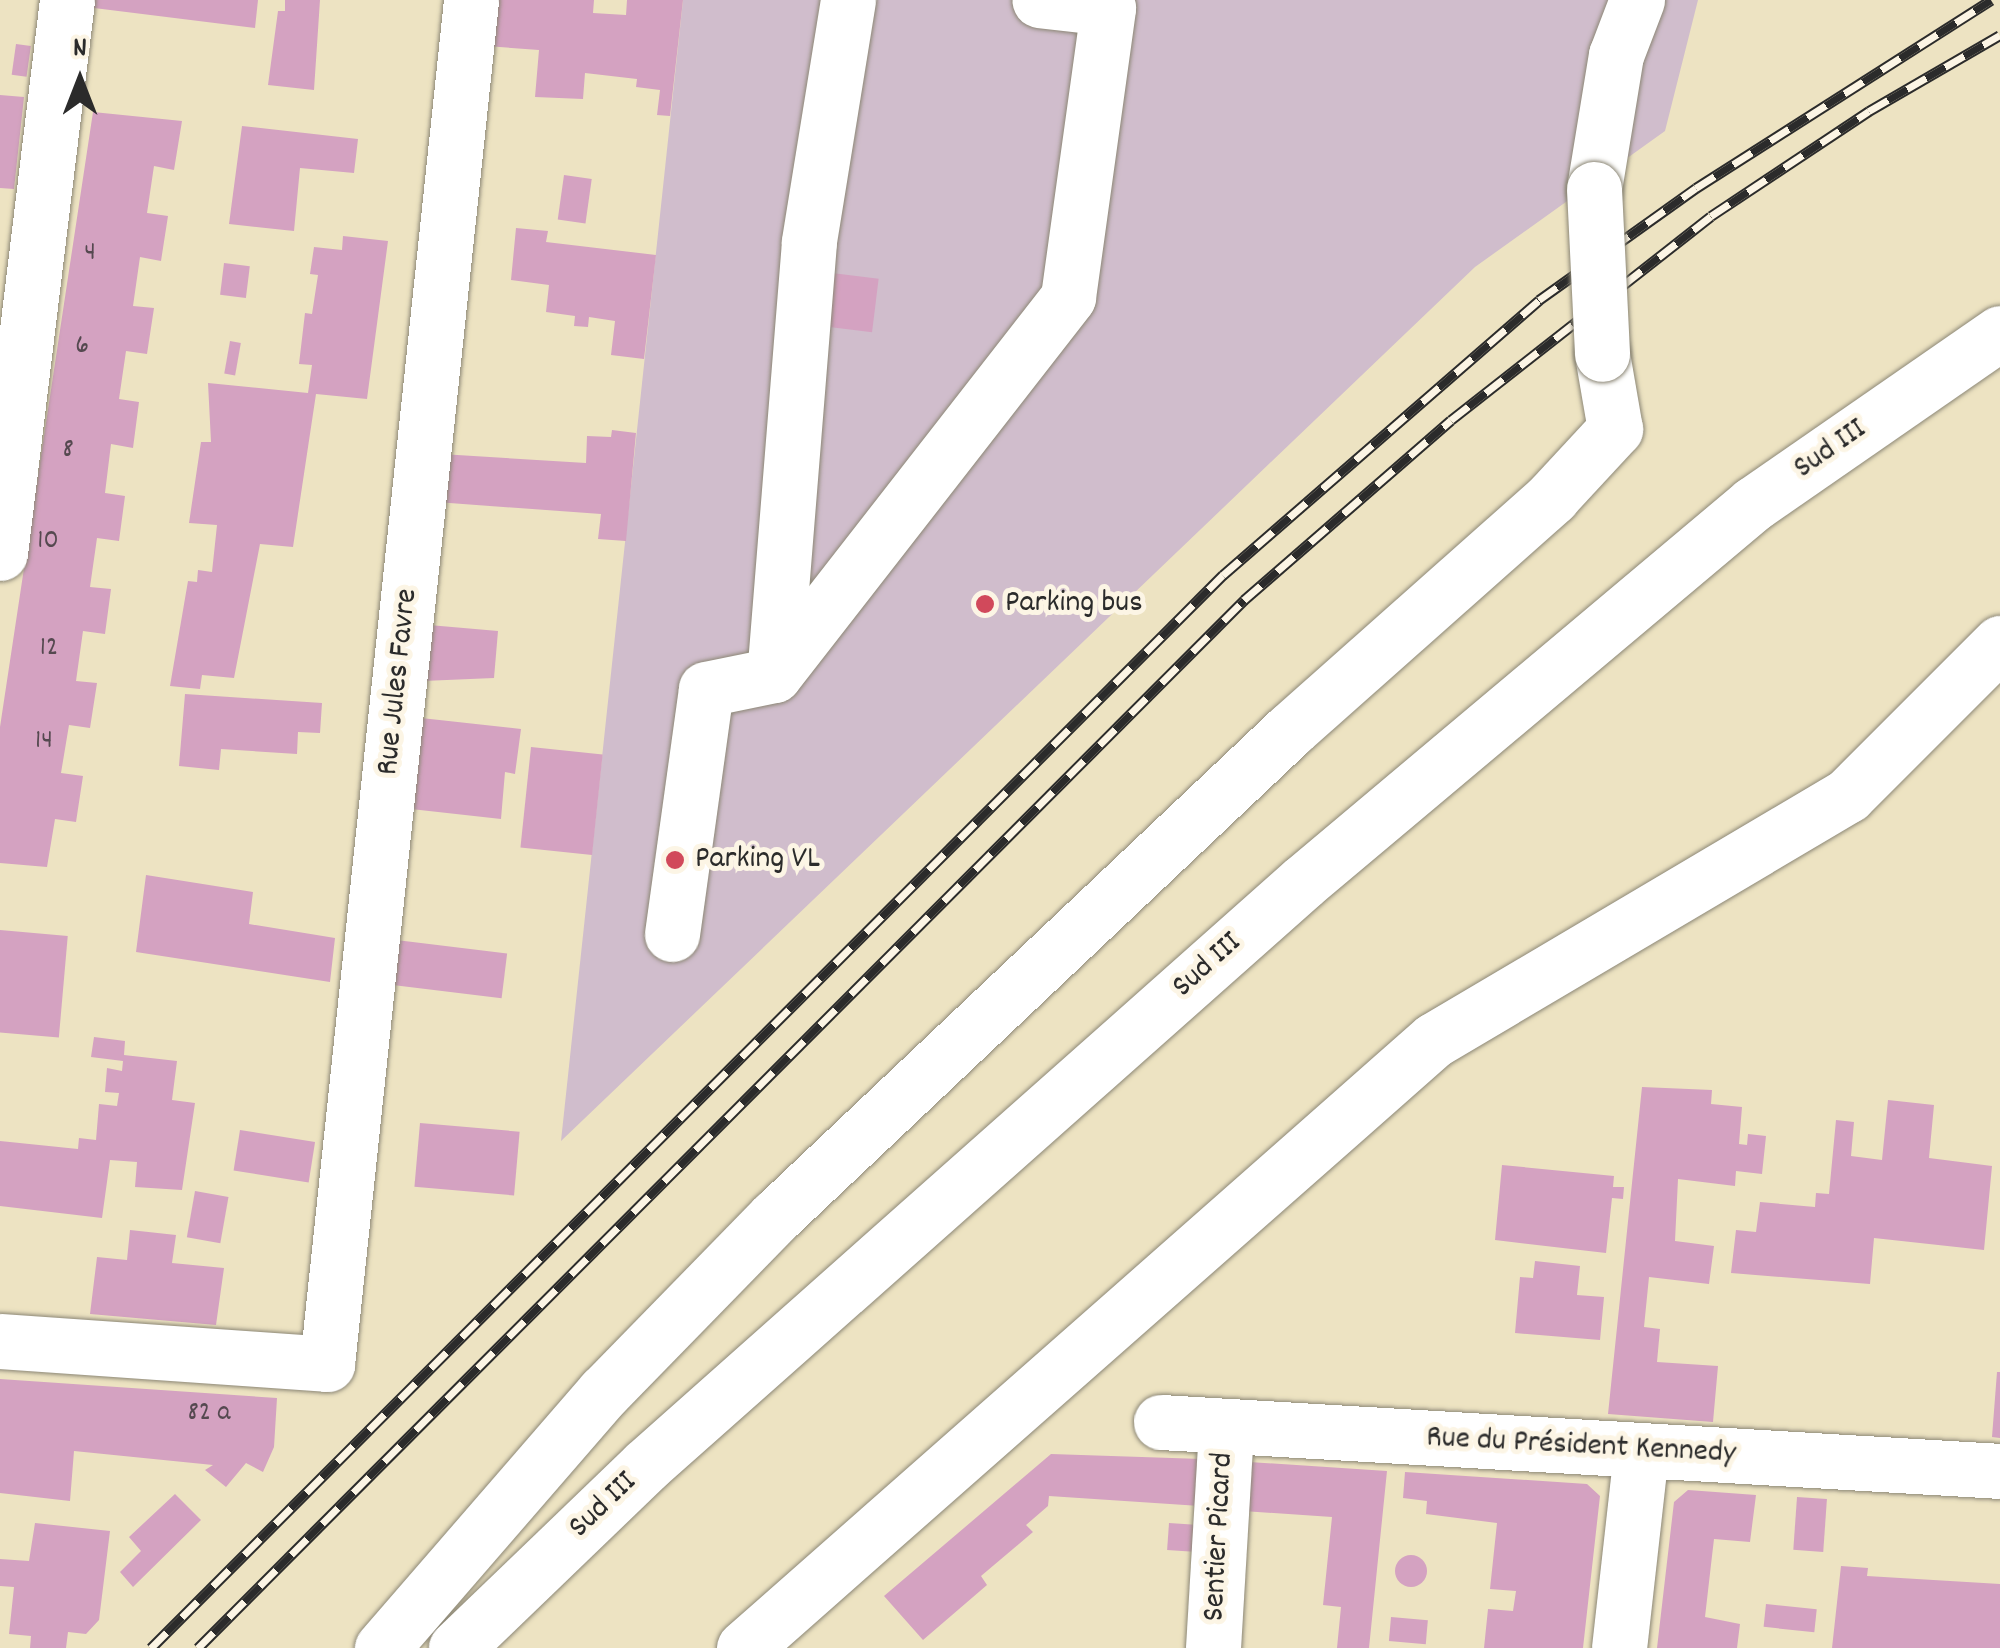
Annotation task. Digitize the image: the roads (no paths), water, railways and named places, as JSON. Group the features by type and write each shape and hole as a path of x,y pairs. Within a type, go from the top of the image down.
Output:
{"main road":[{"path":"0,553 67,0"},
{"name":"Rue Jules Favre","path":"0,1341 327,1364 471,0"},
{"path":"774,676 809,242 848,0"},
{"path":"672,934 706,689 774,676 1068,297 1108,8 1039,0"},
{"path":"382,1648 604,1392 776,1216 1290,730 1552,497 1615,429 1602,354 1594,189 1616,55 1637,0"},
{"name":"Sud III","path":"456,1648 645,1466 1302,882 1753,504 2000,333"},
{"path":"744,1648 1434,1040 1848,795 2000,643"},
{"name":"Rue du Président Kennedy","path":"1161,1422 2000,1471"},
{"name":"Sentier Picard","path":"1213,1648 1226,1426"},
{"path":"1619,1648 1641,1450"}],"railway":[{"path":"151,1648 1223,575 1539,300 1696,188 1991,0"},
{"path":"198,1648 1244,600 1451,420 1711,216 1869,111 2000,35"}],"place":[{"name":"Parking bus","path":"985,604"},
{"name":"Parking VL","path":"675,860"}]}
